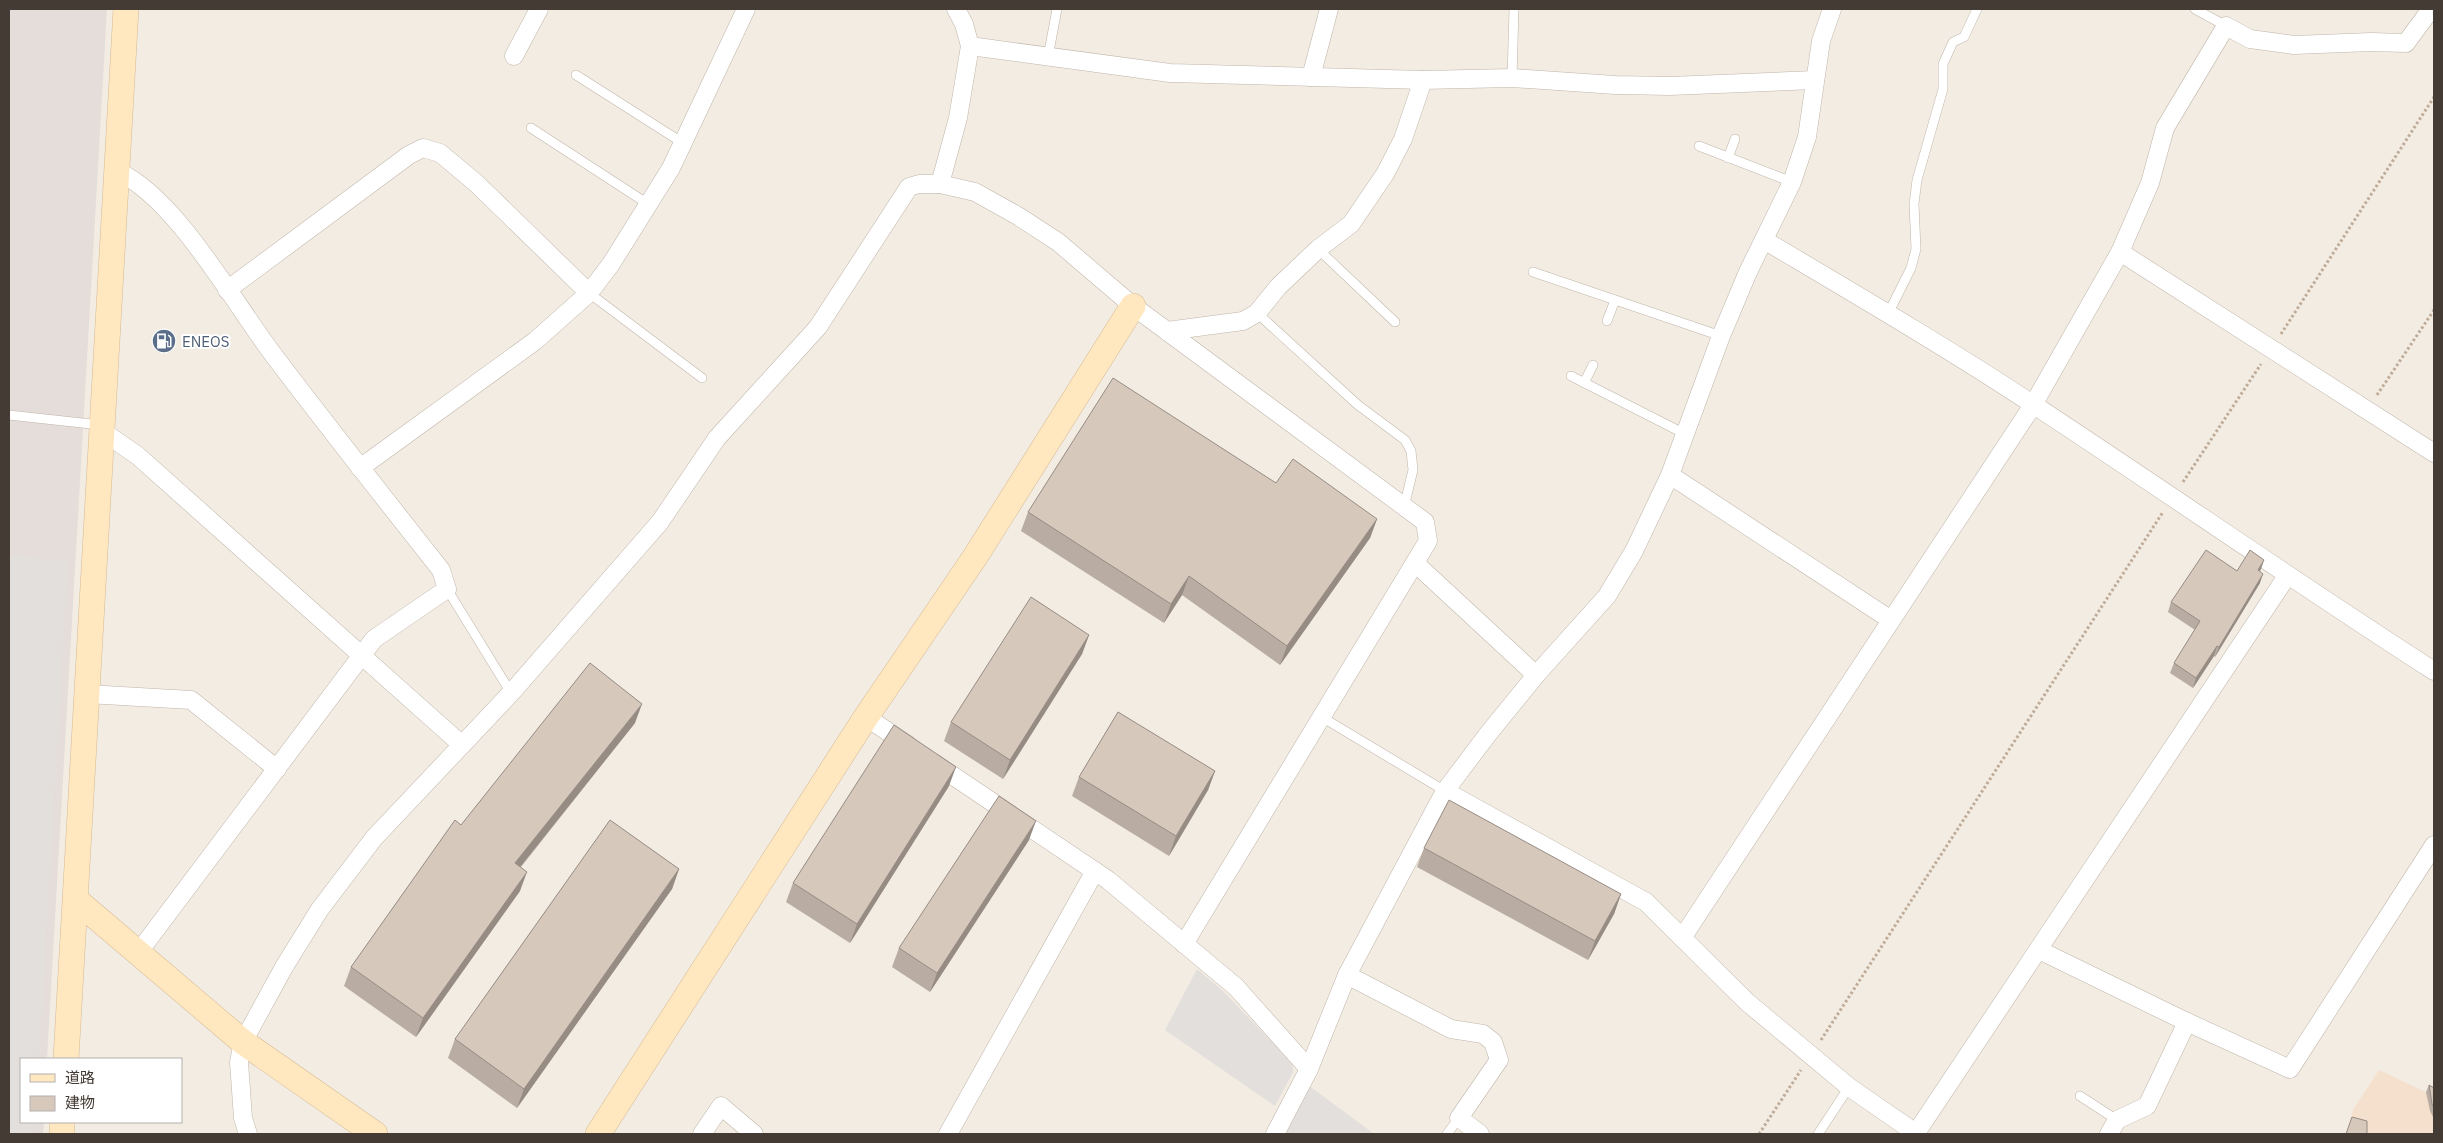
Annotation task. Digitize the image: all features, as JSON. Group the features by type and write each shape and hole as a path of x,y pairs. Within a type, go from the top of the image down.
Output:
{"street":[{"path":"66,1058 126,9"},
{"path":"514,56 539,9"},
{"path":"360,468 535,341 588,292 611,264 683,143 746,9"},
{"path":"940,184 958,118 970,46 964,24 956,9"},
{"path":"1311,78 1329,9"},
{"path":"1275,1134 1309,1069 1347,975 1445,791 1536,675 1607,596 1634,551 1670,475 1721,336 1792,182 1807,137 1821,41 1832,9"},
{"path":"1682,938 2033,405 2120,252 2150,183 2165,128 2226,26 2250,39 2294,45 2371,42 2406,43 2431,9"},
{"path":"970,46 1170,73 1423,80 1512,78 1661,86 1815,80"},
{"path":"1167,331 1243,321 1257,313 1278,287 1318,249 1351,224 1385,174 1403,139 1423,80"},
{"path":"227,290 409,156 423,148 440,154 476,183 588,292"},
{"path":"117,171 133,178 153,194 196,246 360,468 441,570 446,589 374,639 138,953"},
{"path":"248,1134 243,1118 239,1062 243,1042 284,967 320,910 374,838 511,693 660,522 717,438 818,327 908,187 919,184 940,184 975,192 1018,216 1058,242 1133,306 1425,522 1428,542 1320,716 1184,944"},
{"path":"1764,240 1888,314 2033,405 2287,576 2434,671"},
{"path":"2120,252 2434,454"},
{"path":"598,1134 866,717 975,557 1133,306"},
{"path":"102,428 138,456 462,745"},
{"path":"1670,475 1891,620"},
{"path":"1415,563 1536,675"},
{"path":"1445,791 1646,902 1747,1002 1849,1087 1916,1134 2287,576"},
{"path":"88,694 191,700 277,768"},
{"path":"866,717 1094,871 1236,987 1309,1069"},
{"path":"2039,950 2187,1022 2290,1069 2434,845"},
{"path":"948,1134 1094,871"},
{"path":"76,900 243,1042 375,1134"},
{"path":"1347,975 1451,1029 1483,1034 1493,1042 1499,1060 1459,1118 1480,1134"},
{"path":"2113,1127 2147,1106 2187,1022"},
{"path":"702,1134 720,1106 754,1134"}],"lane":[{"path":"1048,57 1057,9"},
{"path":"1512,78 1514,9"},
{"path":"1888,314 1912,268 1916,249 1914,204 1916,180 1943,89 1943,64 1953,42 1964,37 1977,9"},
{"path":"2195,9 2226,26"},
{"path":"576,75 683,143"},
{"path":"531,128 648,204"},
{"path":"1728,158 1735,139"},
{"path":"1698,146 1792,182"},
{"path":"1318,249 1396,322"},
{"path":"1532,272 1721,336"},
{"path":"588,292 702,378"},
{"path":"1607,321 1614,300"},
{"path":"1257,313 1358,405 1405,440 1411,451 1413,470 1404,508"},
{"path":"1584,383 1593,365"},
{"path":"1571,376 1685,434"},
{"path":"9,415 102,428"},
{"path":"446,589 511,693"},
{"path":"1320,716 1445,791"},
{"path":"1818,1134 1849,1087"},
{"path":"2080,1096 2113,1127"},
{"path":"1447,1134 1459,1118"}],"path":[{"path":"1759,1134 2434,97"},
{"path":"2366,410 2434,310"}],"shaded area":[{"path":"9,9 107,9 47,1058 20,1058 20,1123 44,1123 43,1134 9,1134"},
{"path":"9,555 68,561 39,1058 20,1058 20,1123 35,1123 34,1134 9,1134"},
{"path":"1197,969 1223,991 1292,1063 1293,1072 1275,1106 1165,1030"},
{"path":"2379,1070 2434,1096 2434,1134 2346,1134 2353,1110"},
{"path":"1308,1085 1374,1134 1282,1134"}],"building":[{"path":"1113,378 1276,483 1293,459 1377,519 1287,646 1189,576 1171,604 1028,512"},
{"path":"2206,550 2237,571 2250,550 2264,560 2258,570 2263,574 2219,647 2217,646 2196,678 2174,663 2200,621 2171,602"},
{"path":"1031,597 1089,635 1010,760 951,722"},
{"path":"590,663 642,704 515,863 527,872 423,1018 351,967 455,820 461,825"},
{"path":"1118,712 1215,771 1176,836 1079,777"},
{"path":"894,725 956,767 857,924 793,883"},
{"path":"999,796 1036,821 937,973 899,948"},
{"path":"1449,800 1621,894 1595,941 1424,848"},
{"path":"610,820 679,869 524,1089 455,1039"},
{"path":"2429,1085 2434,1088 2434,1108 2432,1104"},
{"path":"2352,1117 2367,1121 2367,1134 2346,1134"}],"place":[{"name":"ENEOS","path":"164,341"}]}
